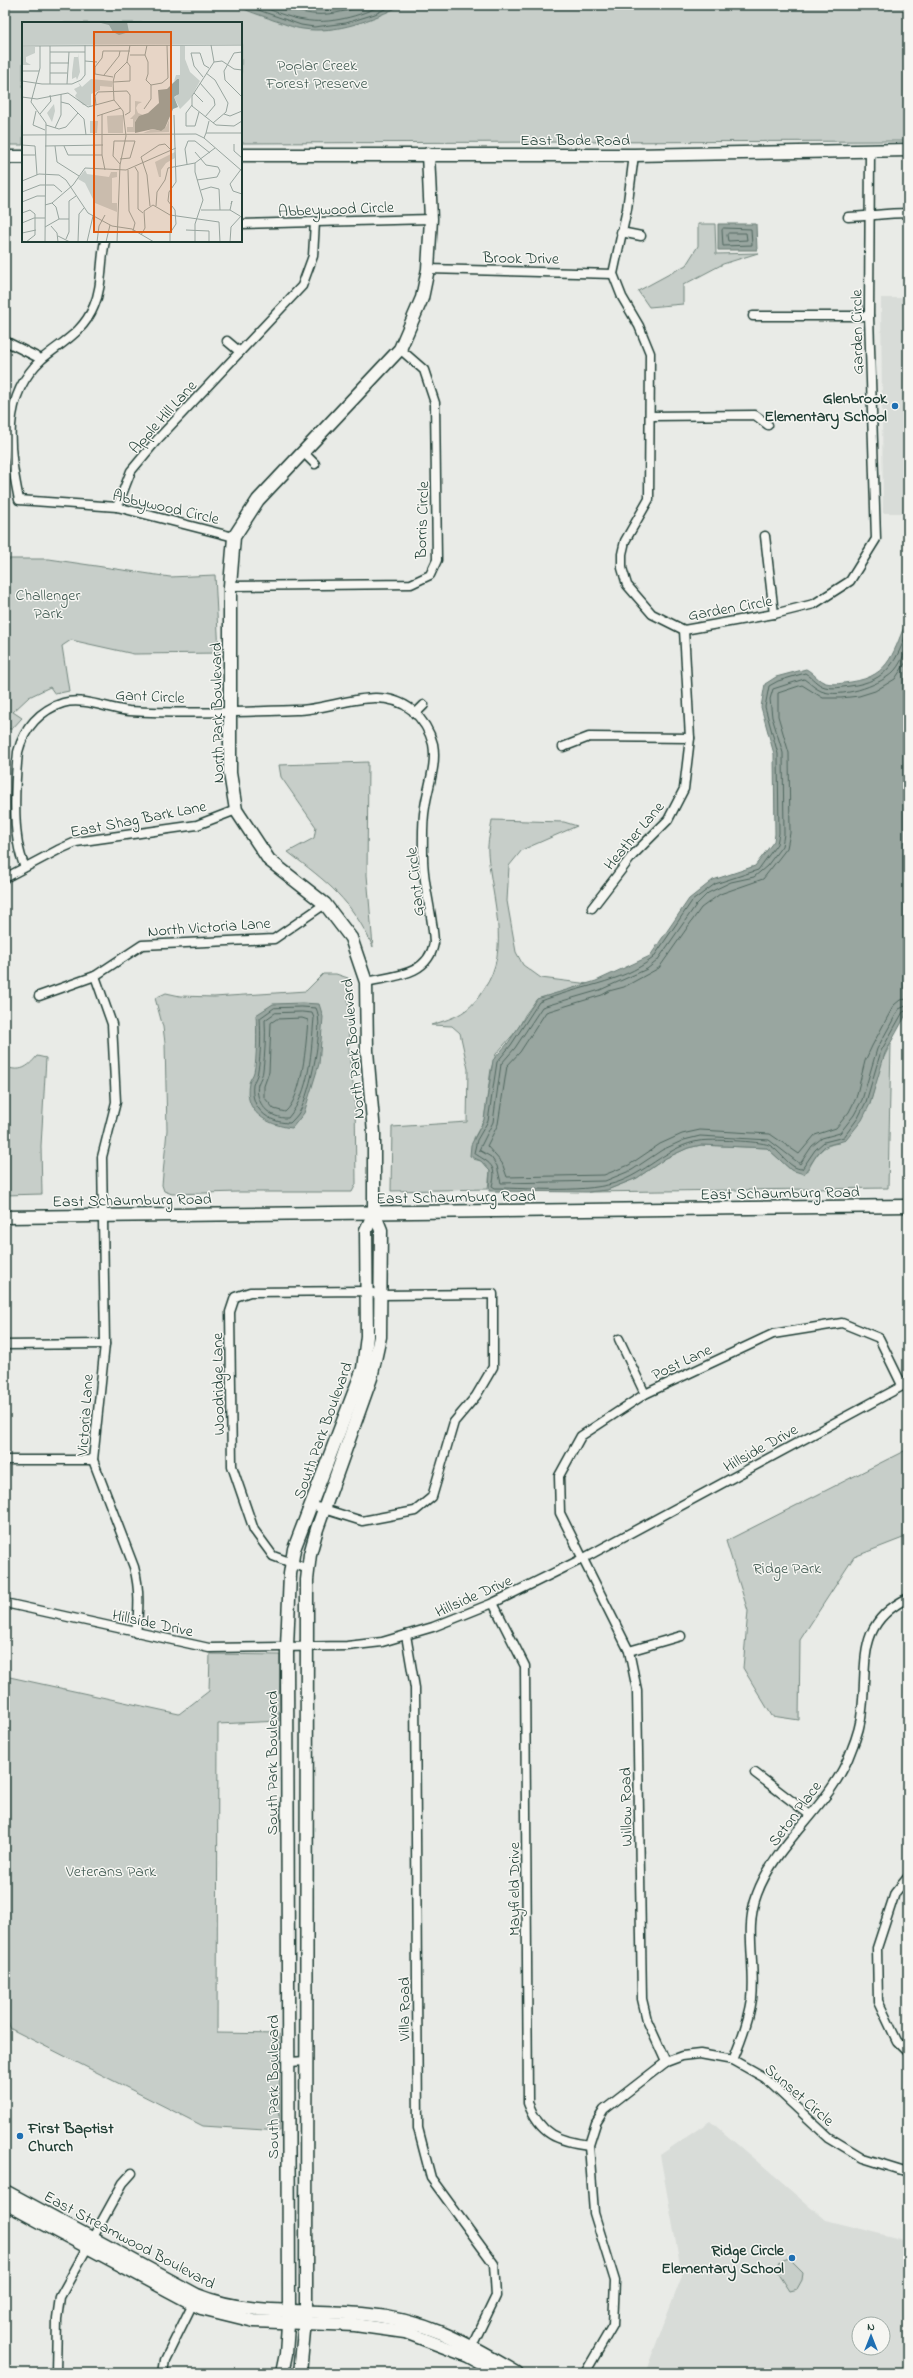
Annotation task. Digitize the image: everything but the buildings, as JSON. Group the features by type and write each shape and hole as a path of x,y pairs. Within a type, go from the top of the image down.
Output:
{"street":[{"name":"Garden Circle","path":"613,274 622,297 639,326 650,353 650,499 625,541 622,554 622,568 627,585 652,614 684,630 774,614 814,604 850,581 876,539 869,316 870,150"},
{"name":"East Bode Road","path":"242,155 634,155 908,150"},
{"name":"North Park Boulevard","path":"374,1213 374,1133 368,1050 366,982 351,938 325,904 269,860 236,810 230,773 232,712 230,586 234,536 258,500 400,349 422,298 428,269 431,219 428,154"},
{"path":"613,274 627,209 634,155"},
{"path":"5,157 22,157"},
{"path":"848,217 908,212"},
{"name":"Abbeywood Circle","path":"242,224 431,219"},
{"name":"Apple Hill Lane","path":"117,507 131,471 156,441 302,286 313,256 315,222"},
{"path":"621,232 641,236"},
{"path":"5,341 42,359 76,334 94,307 102,280 101,256 105,242"},
{"name":"Brook Drive","path":"428,269 613,274"},
{"path":"753,316 869,316"},
{"path":"227,341 240,352"},
{"name":"Borris Circle","path":"230,586 411,584 430,575 437,560 435,403 424,370 400,349"},
{"name":"Abbywood Circle","path":"42,359 22,379 10,412 10,456 19,500 117,507 234,536"},
{"path":"651,416 755,415 768,425"},
{"path":"303,452 315,464"},
{"path":"765,536 774,614"},
{"name":"Heather Lane","path":"592,908 632,856 668,820 684,790 690,738 684,630"},
{"name":"Gant Circle","path":"25,867 19,855 16,836 17,766 21,742 40,714 64,703 76,702 127,710 232,712 304,710 377,697 396,702 415,714 430,734 433,746 432,770 425,808 423,858 429,912 434,927 432,952 419,969 366,982"},
{"path":"415,714 424,705"},
{"path":"563,747 589,737 690,738"},
{"name":"East Shag Bark Lane","path":"5,878 76,842 197,825 236,810"},
{"name":"North Victoria Lane","path":"39,996 95,976 142,945 274,939 325,904"},
{"path":"95,976 112,1024 116,1102 102,1157 102,1216"},
{"name":"East Schaumburg Road","path":"5,1217 908,1206"},
{"name":"South Park Boulevard","path":"282,2373 286,2354 289,2310 287,1647 292,1564 294,1550 363,1369 366,1344 366,1230 374,1213"},
{"name":"South Park Boulevard","path":"300,2373 306,2310 306,1647 308,1569 313,1542 374,1370 380,1327 381,1230 374,1213"},
{"name":"Victoria Lane","path":"102,1216 104,1344 93,1460 134,1567 139,1584 140,1603 136,1633"},
{"path":"311,1505 362,1522 415,1511 432,1497 454,1422 476,1396 493,1367 493,1294 380,1295 366,1291"},
{"name":"Woodridge Lane","path":"308,1569 273,1556 254,1530 232,1466 230,1312 235,1297 250,1292 366,1291"},
{"name":"Post Lane","path":"584,1558 560,1514 559,1476 581,1436 645,1394 773,1334 842,1323 879,1338 905,1384"},
{"path":"619,1339 645,1394"},
{"path":"5,1345 104,1344"},
{"name":"Hillside Drive","path":"5,1603 209,1648 347,1646 406,1636 493,1603 584,1558 905,1384"},
{"path":"5,1460 93,1460"},
{"name":"Willow Road","path":"584,1558 629,1651 637,1690 642,1999 647,2020 666,2062"},
{"name":"Seton Place","path":"733,2060 744,2032 752,1999 751,1922 756,1895 770,1868 833,1786 851,1752 862,1711 866,1644 873,1629 885,1614 908,1598"},
{"name":"Mayfield Drive","path":"493,1603 525,1666 528,2103 534,2118 544,2130 558,2139 589,2145"},
{"name":"Villa Road","path":"406,1636 415,1688 418,2128 431,2178 494,2264 496,2296 470,2351"},
{"path":"629,1651 681,1636"},
{"path":"755,1773 810,1815"},
{"path":"908,1876 895,1893 877,1948 878,2001 897,2041 908,2052"},
{"name":"Sunset Circle","path":"585,2373 613,2325 615,2281 594,2213 589,2145 596,2122 604,2110 666,2062 682,2056 700,2054 733,2060 765,2078 828,2138 863,2158 908,2172"},
{"path":"289,2062 306,2061"},
{"path":"56,2373 57,2319 60,2297 123,2183 132,2173"},
{"name":"East Streamwood Boulevard","path":"5,2191 89,2243"},
{"name":"East Streamwood Boulevard","path":"5,2203 89,2243 228,2316 288,2323 355,2325 400,2331 470,2351 518,2373"},
{"path":"163,2373 165,2360 195,2300"},
{"name":"East Streamwood Boulevard","path":"195,2300 233,2306 363,2314 410,2322 438,2330 470,2351 499,2373"}],"shaded area":[{"name":"Glenbrook Elementary School","path":"881,298 908,298 908,513 883,513"},
{"name":"Ridge Circle Elementary School","path":"710,2121 825,2220 904,2240 905,2290 908,2291 908,2373 645,2373 682,2276 660,2155"}],"green space":[{"name":"Poplar Creek Forest Preserve","path":"5,5 908,5 908,141 242,143 242,22 22,22 22,145 5,145"},
{"path":"698,224 715,224 716,254 758,253 723,264 683,285 683,304 649,307 638,291 686,265 698,246"},
{"name":"Challenger Park","path":"5,559 49,559 170,577 215,575 219,653 134,654 71,640 62,646 69,691 55,694 50,687 29,697 13,712 22,718 12,729 5,729"},
{"path":"368,762 367,875 373,947 365,930 347,904 327,883 288,852 314,838 316,827 281,777 279,765"},
{"path":"492,820 564,822 577,826 522,850 509,866 507,901 516,952 523,965 541,978 589,984 537,999 525,1015 518,1029 496,1054 491,1069 484,1120 474,1138 473,1159 481,1161 490,1171 488,1189 391,1191 392,1127 467,1122 468,1069 460,1033 452,1026 431,1025 462,1013 473,1004 484,989 492,973 497,957 498,922 488,853"},
{"path":"323,974 336,974 348,978 349,1055 355,1097 356,1184 352,1192 238,1192 172,1194 164,1191 162,1185 167,1130 165,1043 163,1027 155,998 166,993 180,996 214,997 306,991"},
{"path":"891,1043 888,1188 588,1192 607,1190 637,1178 666,1158 688,1148 701,1145 767,1148 791,1170 808,1170 823,1148 839,1143 870,1104 880,1065"},
{"path":"37,1056 46,1058 41,1146 42,1194 5,1195 5,1067 15,1069 23,1068"},
{"name":"Ridge Park","path":"908,1449 908,1536 854,1557 800,1640 799,1720 772,1716 743,1668 748,1611 726,1541"},
{"name":"Veterans Park","path":"210,1654 280,1655 279,1721 218,1724 217,2033 279,2034 280,2131 203,2126 11,2029 5,2017 5,1676 179,1714 209,1691"},
{"path":"789,2259 803,2273 802,2280 797,2289 789,2291 776,2271 778,2263"}],"water":[{"path":"237,5 402,5 366,21 341,28 316,30 292,27 250,12"},
{"path":"718,224 756,224 757,250 718,250"},
{"path":"908,618 908,1011 885,1053 870,1104 862,1120 846,1140 825,1146 818,1153 804,1174 791,1170 767,1148 701,1145 688,1148 666,1158 637,1178 607,1190 588,1192 489,1191 490,1171 481,1161 470,1156 471,1145 484,1120 493,1060 508,1043 537,999 596,981 650,956 689,899 713,880 755,866 774,841 774,754 761,707 765,684 776,677 806,669 821,681 829,684 865,679 883,668 889,660"},
{"path":"273,1004 319,1004 323,1017 319,1064 304,1113 292,1128 274,1124 259,1115 253,1109 248,1093 249,1083 254,1072 256,1060 256,1015"}],"place":[{"name":"Glenbrook Elementary School","path":"895,406"},
{"name":"First Baptist Church","path":"20,2136"},
{"name":"Ridge Circle Elementary School","path":"792,2258"}]}
